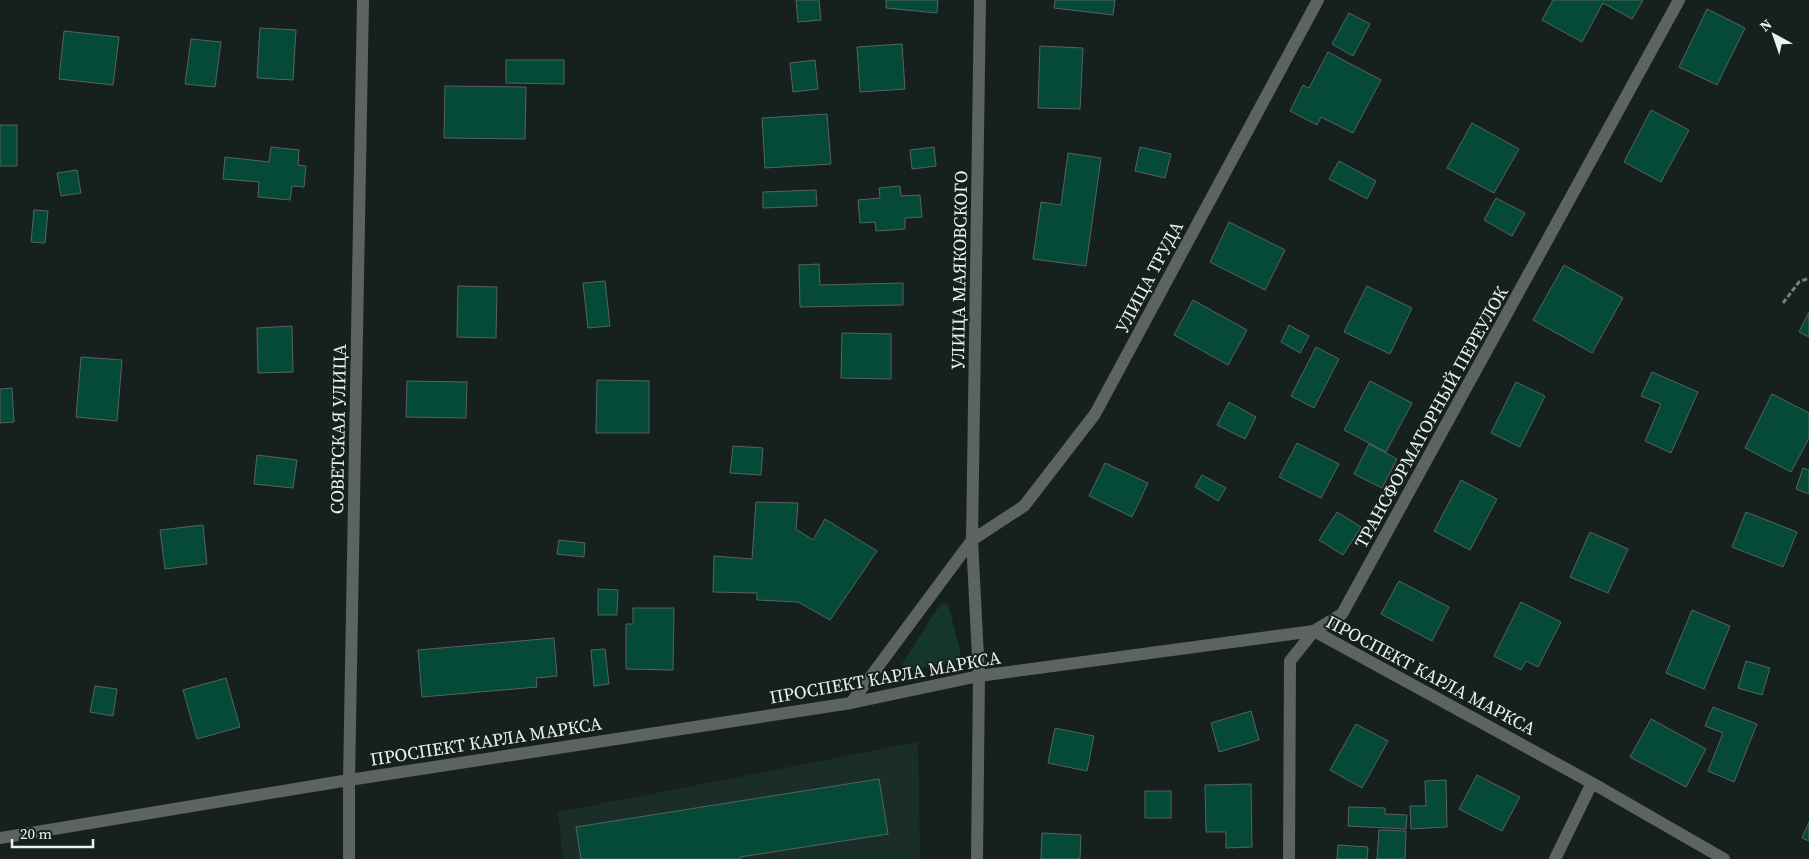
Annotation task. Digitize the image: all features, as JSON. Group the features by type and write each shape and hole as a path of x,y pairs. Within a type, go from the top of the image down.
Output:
{"street":[{"name":"СОВЕТСКАЯ УЛИЦА","path":"349,859 363,0"},
{"name":"УЛИЦА МАЯКОВСКОГО","path":"977,859 979,676 972,540 980,0"},
{"name":"УЛИЦА ТРУДА","path":"972,540 1024,506 1095,414 1318,0"},
{"name":"ТРАНСФОРМАТОРНЫЙ ПЕРЕУЛОК","path":"1289,859 1290,661 1314,631 1342,614 1679,0"},
{"path":"850,703 972,540"},
{"name":"ПРОСПЕКТ КАРЛА МАРКСА","path":"0,838 349,780 850,703 979,676 1314,631 1592,783 1724,859"},
{"path":"1555,859 1592,783"}],"path":[{"path":"1783,303 1799,282 1809,278"}],"shaded area":[{"path":"918,742 920,859 563,859 558,812"}],"green space":[{"path":"941,603 948,604 961,654 956,662 907,671 902,664"}],"building":[{"path":"796,0 819,0 821,20 798,22"},
{"path":"886,0 938,0 937,13 886,8"},
{"path":"1055,0 1115,0 1113,15 1054,8"},
{"path":"1553,0 1643,0 1632,19 1603,3 1582,42 1542,20"},
{"path":"1707,9 1745,28 1717,85 1679,67"},
{"path":"1349,13 1370,24 1353,56 1332,44"},
{"path":"260,28 296,30 293,80 257,78"},
{"path":"64,31 119,37 113,85 59,79"},
{"path":"191,39 221,42 215,87 185,84"},
{"path":"902,44 905,89 860,92 857,47"},
{"path":"1040,46 1083,48 1080,109 1038,108"},
{"path":"1328,52 1381,80 1353,133 1321,117 1317,125 1290,111 1303,85 1309,88"},
{"path":"506,60 564,60 564,84 506,83"},
{"path":"815,60 818,89 793,92 790,63"},
{"path":"445,86 526,87 525,139 444,138"},
{"path":"1651,110 1689,130 1661,182 1624,162"},
{"path":"827,114 831,164 765,168 762,118"},
{"path":"1472,123 1519,149 1494,193 1447,168"},
{"path":"0,125 17,125 17,166 0,166"},
{"path":"271,147 299,150 298,165 306,166 304,187 292,186 290,200 258,197 259,182 223,179 225,157 269,162"},
{"path":"934,147 936,166 912,169 910,150"},
{"path":"1140,147 1171,154 1165,178 1135,171"},
{"path":"1068,153 1101,158 1086,266 1033,259 1041,202 1061,205"},
{"path":"1339,161 1376,181 1367,199 1329,179"},
{"path":"77,170 81,193 61,196 57,173"},
{"path":"900,186 901,196 920,195 922,217 905,218 905,229 876,231 875,222 860,223 858,200 880,198 879,188"},
{"path":"816,190 817,206 763,208 763,192"},
{"path":"1496,198 1525,213 1512,236 1484,220"},
{"path":"34,210 48,211 45,243 31,242"},
{"path":"1229,222 1285,250 1265,290 1210,262"},
{"path":"819,264 820,285 903,283 903,305 800,307 799,265"},
{"path":"1564,265 1623,298 1592,353 1533,320"},
{"path":"605,281 610,326 588,328 583,283"},
{"path":"458,286 497,287 496,338 457,337"},
{"path":"1367,286 1412,308 1390,354 1344,332"},
{"path":"1193,300 1247,330 1228,365 1174,335"},
{"path":"1809,312 1809,337 1799,332"},
{"path":"1289,325 1309,336 1300,353 1281,342"},
{"path":"292,326 293,372 258,373 257,328"},
{"path":"842,333 891,334 891,379 841,378"},
{"path":"1316,347 1339,359 1314,408 1291,396"},
{"path":"81,357 122,360 117,421 76,417"},
{"path":"1652,372 1698,392 1671,453 1645,441 1661,404 1641,396"},
{"path":"597,380 649,381 649,433 596,433"},
{"path":"407,381 467,382 466,418 406,417"},
{"path":"1370,381 1412,403 1386,452 1344,430"},
{"path":"1516,382 1545,396 1520,447 1491,433"},
{"path":"12,388 14,422 0,423 0,389"},
{"path":"1772,394 1809,413 1809,438 1791,472 1745,448"},
{"path":"1229,402 1256,417 1245,439 1217,425"},
{"path":"1297,443 1339,464 1321,498 1279,477"},
{"path":"1369,444 1397,459 1382,488 1354,474"},
{"path":"733,446 763,448 761,475 730,473"},
{"path":"257,455 297,460 293,488 254,484"},
{"path":"1105,463 1148,483 1132,517 1089,496"},
{"path":"1803,468 1809,470 1809,494 1796,489"},
{"path":"1202,475 1226,488 1218,501 1195,487"},
{"path":"1461,480 1497,499 1470,550 1434,531"},
{"path":"756,502 798,503 796,529 813,540 825,519 877,551 830,620 798,602 757,600 757,593 713,592 714,556 752,559"},
{"path":"1337,512 1361,527 1343,555 1319,540"},
{"path":"1746,512 1797,532 1783,567 1732,547"},
{"path":"203,525 207,564 165,569 160,530"},
{"path":"1590,532 1628,549 1608,593 1570,577"},
{"path":"559,540 585,543 584,557 557,554"},
{"path":"1399,581 1449,607 1432,641 1381,614"},
{"path":"598,589 618,590 617,615 598,615"},
{"path":"1521,602 1561,622 1538,667 1526,661 1521,670 1494,656"},
{"path":"633,608 674,608 673,670 626,669 626,624 633,624"},
{"path":"1692,610 1730,626 1704,689 1666,673"},
{"path":"554,638 557,676 536,678 537,687 422,697 418,650"},
{"path":"605,649 609,684 594,686 591,650"},
{"path":"1746,661 1770,668 1762,695 1738,688"},
{"path":"226,678 240,727 197,739 183,690"},
{"path":"95,686 117,689 113,716 90,712"},
{"path":"1713,707 1757,724 1734,782 1708,771 1723,733 1705,726"},
{"path":"1251,711 1259,740 1219,752 1211,723"},
{"path":"1651,719 1706,749 1686,787 1630,757"},
{"path":"1356,724 1388,741 1362,788 1330,770"},
{"path":"1055,728 1094,736 1087,771 1048,763"},
{"path":"1477,775 1520,797 1502,831 1459,809"},
{"path":"879,779 888,834 740,857 741,859 581,859 576,827"},
{"path":"1446,780 1447,827 1411,829 1410,806 1426,806 1425,781"},
{"path":"1251,784 1252,847 1226,848 1226,832 1206,832 1205,785"},
{"path":"1145,791 1171,791 1171,818 1145,818"},
{"path":"1349,807 1385,808 1385,814 1407,815 1406,829 1348,826"},
{"path":"1809,822 1809,841 1802,838"},
{"path":"1379,830 1406,831 1405,859 1377,859"},
{"path":"1042,833 1081,835 1080,859 1041,859"},
{"path":"1338,845 1368,847 1367,859 1337,859"}]}
